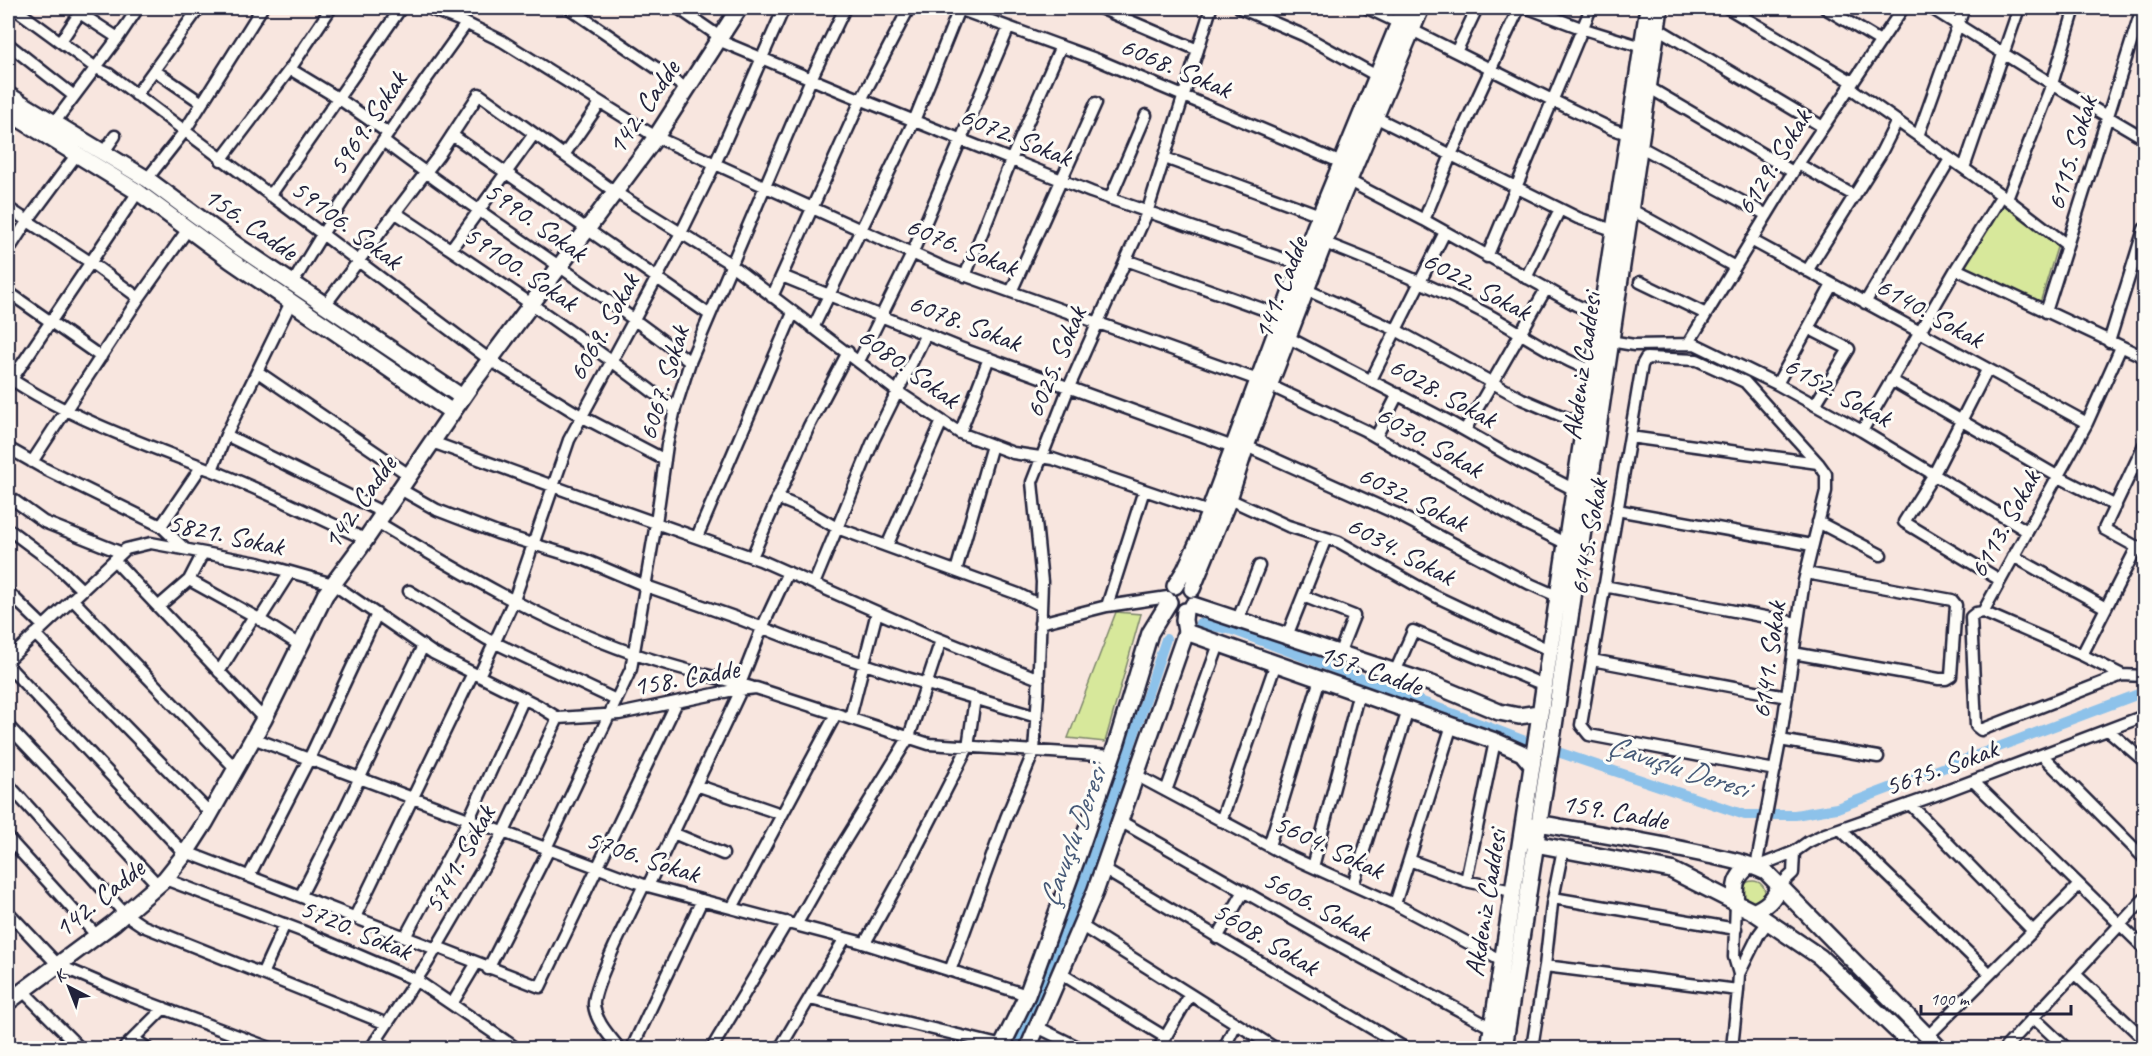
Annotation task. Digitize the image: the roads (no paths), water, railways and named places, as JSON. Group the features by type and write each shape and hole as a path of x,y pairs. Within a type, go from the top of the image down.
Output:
{"street":[{"name":"59106. Sokak","path":"14,8 96,68 109,74 490,360 581,416 664,460"},
{"path":"54,123 138,8"},
{"path":"136,95 199,8"},
{"path":"147,179 184,132 262,8"},
{"path":"221,160 290,69 331,8"},
{"name":"5969. Sokak","path":"270,196 401,8"},
{"name":"6076. Sokak","path":"428,8 466,24 539,62 656,137 912,254 965,276 1264,382"},
{"path":"570,8 687,88"},
{"name":"6072. Sokak","path":"678,8 719,38 861,100 1147,213 1308,268"},
{"name":"142. Cadde","path":"8,1002 125,914 161,882 186,853 211,814 264,719 325,595 462,397 656,137 738,8"},
{"name":"6069. Sokak","path":"354,917 412,798 514,600 568,440 681,233 715,164 784,8"},
{"name":"6067. Sokak","path":"488,969 548,849 630,669 646,586 664,460 675,409 690,362 811,79 844,8"},
{"path":"772,297 861,100 909,8"},
{"path":"813,327 914,121 958,8"},
{"name":"6068. Sokak","path":"958,8 1185,96 1341,163"},
{"path":"1100,8 1198,50"},
{"name":"6025. Sokak","path":"950,970 1006,818 1034,751 1042,582 1032,482 1069,387 1147,213 1211,8"},
{"path":"1240,8 1303,35 1377,75"},
{"path":"1367,8 1612,129 1628,134"},
{"name":"141. Cadde","path":"1002,1047 1027,995 1112,756 1150,633 1185,570 1240,447 1264,382 1282,316 1308,268 1318,240 1349,181 1375,117 1405,27 1406,8"},
{"name":"141. Cadde","path":"1318,240 1320,215 1377,75 1405,27 1421,8"},
{"path":"1456,52 1477,8"},
{"path":"1424,220 1451,155 1519,8"},
{"path":"1528,8 1642,47"},
{"path":"1487,257 1591,8"},
{"name":"Akdeniz Caddesi","path":"1504,1048 1553,733 1598,372 1600,316 1648,8"},
{"name":"Akdeniz Caddesi","path":"1489,1048 1583,425 1598,372 1610,341 1660,8"},
{"path":"1728,8 1851,85 2067,245"},
{"path":"1825,8 1880,41"},
{"name":"6129. Sokak","path":"1688,344 1796,168 1903,8"},
{"path":"1931,8 2052,84 2145,138"},
{"path":"1918,136 1964,8"},
{"path":"1964,168 2019,8"},
{"path":"1862,430 1956,269 2005,197 2052,84 2075,8"},
{"name":"6115. Sokak","path":"2046,312 2142,8"},
{"path":"60,41 78,9 118,38"},
{"name":"5969. Sokak","path":"293,283 321,234 385,137 466,24"},
{"path":"859,361 912,254 1009,27"},
{"path":"1657,28 1823,127"},
{"path":"8,44 74,96"},
{"path":"965,276 1060,46"},
{"name":"5990. Sokak","path":"290,69 339,99 426,174 634,318 690,362"},
{"path":"154,70 202,103"},
{"path":"1648,87 1796,168 1855,196"},
{"name":"6080. Sokak","path":"453,135 479,94 615,192 731,264 898,392 960,433 1013,453 1053,459 1209,512"},
{"name":"156. Cadde","path":"8,95 147,179 293,283 462,397"},
{"path":"564,154 600,103"},
{"path":"1011,292 1096,103"},
{"path":"1110,199 1146,115"},
{"path":"1375,117 1560,209 1613,230"},
{"name":"156. Cadde","path":"10,118 77,154 138,192 291,302 452,412"},
{"path":"1807,272 1880,155 1897,120"},
{"path":"451,249 534,134"},
{"path":"325,305 426,174 453,135 710,315"},
{"path":"103,153 115,136"},
{"path":"1639,146 1767,216"},
{"path":"8,251 77,154"},
{"path":"1165,158 1320,215"},
{"path":"1865,303 1950,159"},
{"path":"1349,181 1600,316"},
{"path":"138,192 52,321 9,380 66,410 365,540"},
{"path":"8,208 90,262 139,298"},
{"path":"1526,278 1560,209"},
{"path":"1630,209 1735,267"},
{"name":"59100. Sokak","path":"396,213 532,303 675,409"},
{"path":"32,462 139,298 188,229"},
{"path":"2109,342 2145,229"},
{"path":"1371,380 1445,232"},
{"name":"6022. Sokak","path":"1318,240 1420,281 1598,372"},
{"name":"6140. Sokak","path":"1751,240 2087,423"},
{"path":"1126,260 1282,316"},
{"name":"141. Cadde","path":"1264,382 1289,338 1307,290 1308,268"},
{"path":"1956,269 2145,357"},
{"name":"6078. Sokak","path":"782,276 989,358 1240,447"},
{"path":"1640,282 1706,314"},
{"path":"1777,384 1832,285"},
{"path":"1465,430 1546,289"},
{"path":"1307,290 1396,330 1522,399 1583,425"},
{"path":"8,292 101,357"},
{"path":"161,526 206,469 226,435 291,302"},
{"path":"697,537 793,313"},
{"path":"1808,328 1849,349 1815,405"},
{"path":"814,584 874,439 926,334"},
{"name":"6028. Sokak","path":"1289,338 1465,430 1524,465 1574,489"},
{"name":"6152. Sokak","path":"1610,341 1634,345 1695,344 1777,384 1862,430 2027,531"},
{"name":"6113. Sokak","path":"2121,347 2087,423 1983,612 1971,617 1978,729 1981,730 2122,675"},
{"path":"752,557 809,426 848,352"},
{"path":"960,433 989,358"},
{"name":"6145. Sokak","path":"1775,770 1589,735 1581,725 1629,437 1642,365 1646,358 1697,360 1744,382 1818,463"},
{"path":"1987,370 1934,474 1904,522 2000,580"},
{"path":"258,372 409,475"},
{"path":"1891,380 2058,476 2116,506"},
{"name":"6030. Sokak","path":"1264,382 1376,437 1522,522 1565,543"},
{"path":"1376,437 1398,394"},
{"path":"887,546 942,421"},
{"path":"226,435 380,518 514,600 582,634 633,654 741,687"},
{"path":"1629,437 1818,463"},
{"path":"432,442 752,557 940,640 1039,679"},
{"path":"956,572 992,445"},
{"path":"2082,655 2106,608 2141,549 2104,529 2145,445"},
{"name":"141. Cadde","path":"1192,589 1229,499 1240,447"},
{"name":"6032. Sokak","path":"1240,447 1378,504 1557,596"},
{"path":"8,448 161,526 184,549"},
{"name":"6141. Sokak","path":"1753,867 1762,836 1775,770 1806,573 1826,491 1826,474 1818,463"},
{"path":"400,489 437,510 532,544 585,560 646,586 807,645 1037,717"},
{"path":"1107,606 1144,490"},
{"path":"8,496 44,522 118,557 158,607 264,719"},
{"path":"777,498 804,509 837,528 1018,594 1040,605"},
{"name":"6034. Sokak","path":"1229,499 1288,526 1349,548 1435,596 1549,650"},
{"path":"1617,510 1812,545"},
{"path":"1818,522 1881,555"},
{"path":"8,529 55,564 82,590"},
{"path":"1287,636 1326,538"},
{"name":"5821. Sokak","path":"8,660 126,549 151,543 258,563 333,584"},
{"path":"158,607 189,580 203,553"},
{"path":"2013,556 2106,608"},
{"path":"1238,619 1259,566"},
{"path":"219,672 290,572"},
{"path":"619,1048 600,1024 594,1003 598,984 696,785 741,687 762,627 788,572"},
{"path":"1793,653 1939,679 1946,679 1951,675 1956,605 1952,600 1806,573"},
{"path":"189,580 257,617 301,646"},
{"path":"333,584 433,653 524,698 558,718"},
{"path":"1028,1048 1103,869 1186,632 1184,620 1195,597 1192,589 1184,585 1171,595 1107,606 1040,623"},
{"path":"1604,586 1797,623"},
{"path":"409,591 494,642 616,700"},
{"path":"8,592 39,630 211,814"},
{"path":"1171,595 1174,609 1189,608"},
{"path":"1303,596 1354,616 1339,654"},
{"path":"72,599 236,769"},
{"name":"157. Cadde","path":"1189,608 1238,619 1432,684 1499,712 1538,719"},
{"path":"850,718 877,612"},
{"path":"1983,612 2122,675 2145,676"},
{"path":"249,876 309,759 377,614"},
{"path":"1395,672 1413,631 1544,685"},
{"name":"157. Cadde","path":"1186,632 1495,741 1522,753 1532,765"},
{"path":"712,1048 909,737 940,640"},
{"path":"1166,791 1219,644"},
{"path":"300,895 360,778 423,646"},
{"path":"8,660 186,853 540,987 677,702"},
{"path":"1592,660 1786,697"},
{"path":"1221,821 1276,663"},
{"path":"1269,846 1320,679"},
{"name":"158. Cadde","path":"558,718 609,714 677,702 741,687 756,688 929,744 1112,756"},
{"path":"1313,867 1359,692"},
{"path":"405,937 469,819 524,698"},
{"path":"865,943 968,747 975,698"},
{"path":"1353,885 1408,710"},
{"path":"732,908 836,714"},
{"name":"5675. Sokak","path":"1753,867 1794,852 1808,842 1840,829 2145,716"},
{"name":"5741. Sokak","path":"374,1045 436,948 504,832 558,718"},
{"path":"1395,904 1452,725"},
{"path":"8,726 161,882"},
{"path":"2108,730 2145,761"},
{"name":"5706. Sokak","path":"253,738 646,885 865,943 1027,995"},
{"path":"1780,740 1878,757"},
{"path":"1466,881 1495,741"},
{"path":"2042,755 2145,858"},
{"name":"5604. Sokak","path":"1136,775 1269,846 1395,904 1502,961"},
{"path":"1973,781 2145,948"},
{"path":"8,784 125,914 143,926 387,1024"},
{"path":"696,785 781,814"},
{"path":"1910,804 2033,931"},
{"name":"5606. Sokak","path":"1119,821 1492,1028"},
{"name":"159. Cadde","path":"1915,1048 1820,957 1753,912 1671,870 1535,844 1522,834 1538,823 1672,847 1766,872 1939,1048"},
{"path":"1840,829 1990,974"},
{"path":"673,833 723,854"},
{"path":"8,838 97,936"},
{"path":"1532,1048 1553,898 1563,849"},
{"path":"1753,912 1767,905 1776,895 1779,886 1793,873 1794,852"},
{"path":"1409,860 1466,881 1512,891"},
{"path":"1732,1048 1739,974 1734,957 1736,903 1734,888 1736,880 1753,867"},
{"name":"5608. Sokak","path":"1103,869 1404,1048"},
{"name":"5720. Sokak","path":"161,882 285,924 416,980 516,1048"},
{"path":"1927,1037 2079,885"},
{"path":"1217,938 1244,891"},
{"path":"1553,898 1736,929"},
{"path":"2005,1048 2145,899"},
{"path":"632,1048 702,900"},
{"path":"8,912 58,965 270,1048"},
{"path":"1739,974 1759,934 1768,922"},
{"path":"262,974 285,924"},
{"path":"1080,925 1275,1048"},
{"path":"780,1048 845,938"},
{"path":"452,1004 476,964"},
{"path":"1545,966 1738,990"},
{"path":"1060,973 1165,1037"},
{"path":"2075,974 2145,1039"},
{"path":"23,992 80,1048"},
{"path":"1027,995 1045,1007"},
{"path":"1159,1048 1190,995"},
{"path":"810,999 1002,1047"},
{"path":"124,1048 164,1008"},
{"path":"2034,1018 2066,1048"},
{"path":"1224,1048 1236,1024"},
{"path":"1037,1027 1080,1048"},
{"path":"134,1039 147,1048"},
{"path":"374,1045 388,1048"}],"waterway":[{"name":"Çavuşlu Deresi","path":"1200,623 1233,630 1525,741 1745,815 1795,815 1837,808 2144,692"},
{"name":"Çavuşlu Deresi","path":"1014,1048 1065,930 1095,851 1166,639"}]}
